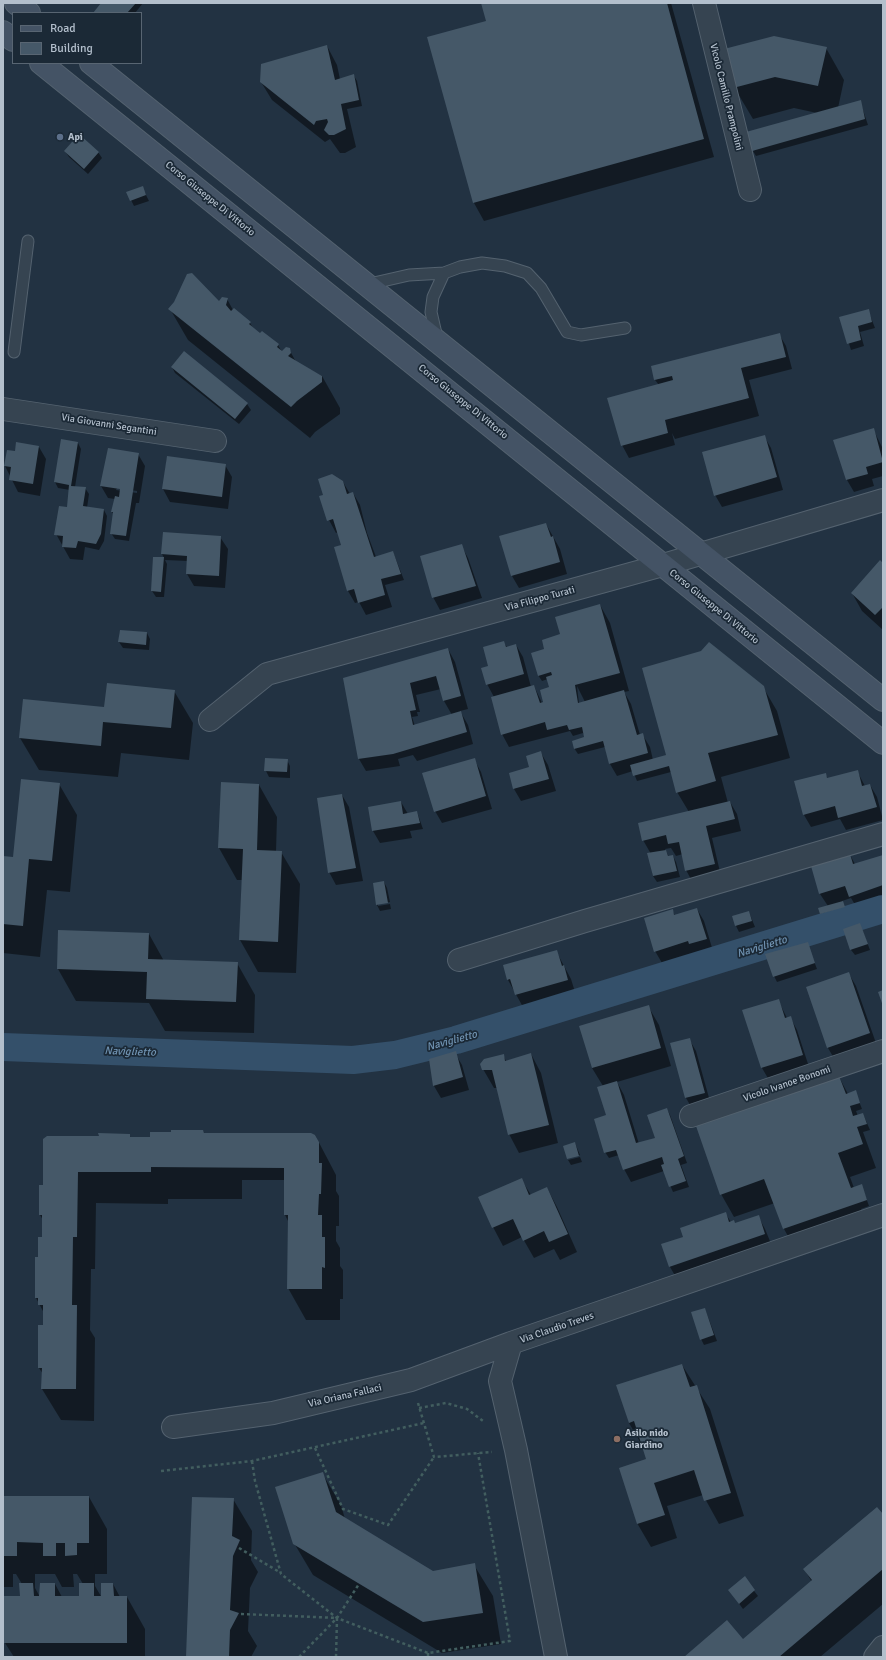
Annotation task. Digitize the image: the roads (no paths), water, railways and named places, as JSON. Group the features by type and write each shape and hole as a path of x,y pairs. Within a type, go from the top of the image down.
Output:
{"main road":[{"path":"16,3 28,12"},
{"path":"3,32 12,39"},
{"name":"Corso Giuseppe Di Vittorio","path":"42,64 883,743"},
{"path":"92,64 439,345 883,700"}],"street":[{"name":"Vicolo Camillo Prampolini","path":"704,3 750,190"},
{"name":"Via Giovanni Segantini","path":"3,409 215,441"},
{"name":"Via Filippo Turati","path":"210,720 267,674 662,565 883,500"},
{"path":"459,960 593,918 883,834"},
{"name":"Vicolo Ivanoe Bonomi","path":"691,1116 883,1051"},
{"name":"Via Claudio Treves","path":"556,1657 517,1458 500,1381 511,1343 883,1215"},
{"name":"Via Oriana Fallaci","path":"173,1427 273,1413 411,1380 511,1343"},
{"path":"875,1657 883,1647"}],"lane":[{"path":"14,352 28,241"},
{"path":"365,285 409,275 444,273 460,267 482,263 505,266 527,272 541,288 567,332 581,335 624,328"},
{"path":"439,345 431,312 433,297 444,273"}],"waterway":[{"name":"Naviglietto","path":"3,1047 353,1060 395,1055 456,1040 883,909"}],"place":[{"name":"Api","path":"60,137"},
{"name":"Asilo nido Giardino","path":"617,1439"}]}
